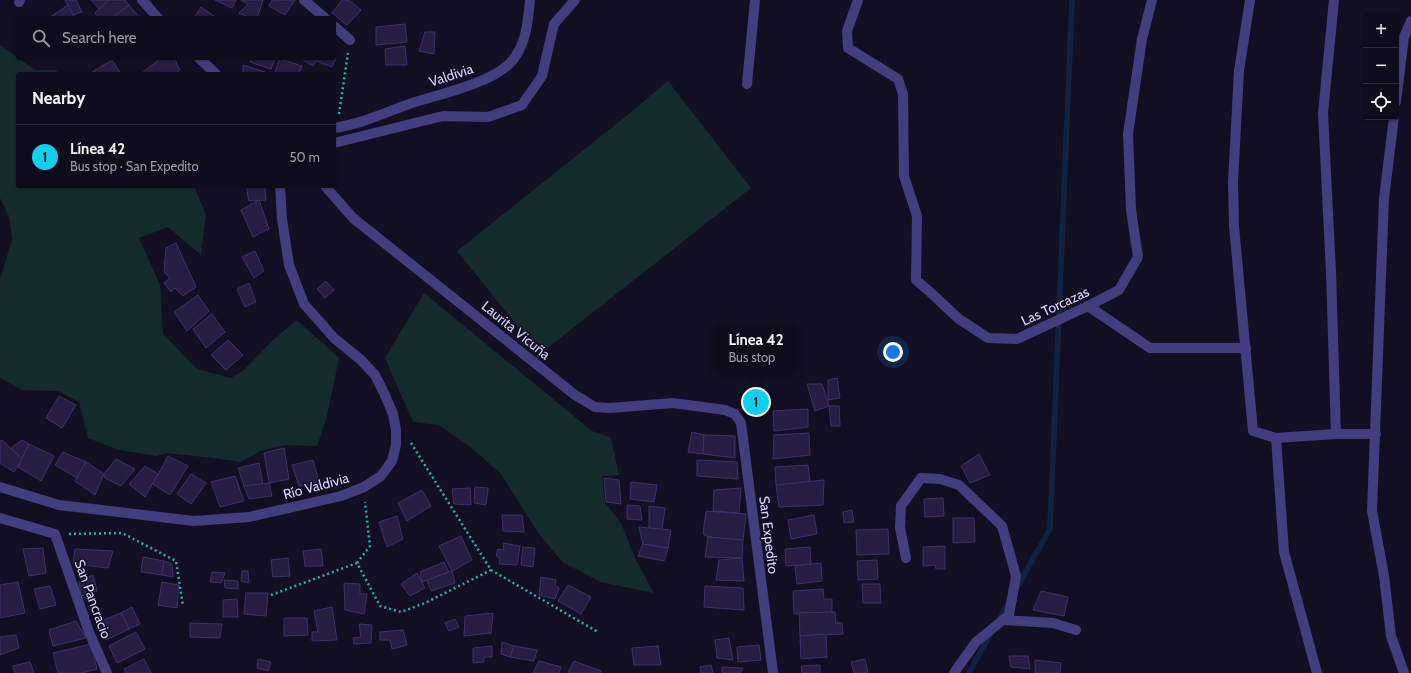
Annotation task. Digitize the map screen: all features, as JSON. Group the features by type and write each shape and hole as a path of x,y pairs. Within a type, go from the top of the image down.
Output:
{"street":[{"path":"142,0 156,16"},
{"path":"304,0 323,16"},
{"name":"Valdivia","path":"336,128 370,119 403,106 493,76 508,65 517,55 529,20 530,0"},
{"path":"336,143 443,116 488,117 522,105 542,76 554,24 575,0"},
{"path":"748,84 755,0"},
{"name":"Las Torcazas","path":"858,0 847,32 848,48 898,79 903,94 904,176 916,216 916,280 959,319 988,338 1017,339 1119,290 1138,258 1131,210 1128,134 1142,39 1152,0"},
{"path":"1250,0 1239,71 1233,182 1234,226 1253,431 1276,438 1336,434 1376,434"},
{"path":"1334,0 1323,113 1331,272 1336,434"},
{"path":"1398,84 1404,37 1411,21"},
{"path":"336,28 350,40"},
{"path":"201,60 214,72"},
{"path":"1394,120 1384,198 1372,511 1384,576 1391,636 1404,673"},
{"name":"Río Valdivia","path":"0,487 59,505 194,521 250,517 341,496 364,487 381,476 392,461 396,445 396,430 393,414 375,375 361,360 334,338 304,304 289,265 282,218 280,188"},
{"name":"Laurita Vicuña","path":"327,188 353,218 575,395 595,407 610,408 673,403 725,410"},
{"path":"1088,306 1150,348 1246,348"},
{"name":"San Expedito","path":"725,410 735,414 741,423 773,673"},
{"path":"1276,438 1284,552 1317,673"},
{"path":"906,558 900,528 901,506 921,478 940,479 959,485 1002,526 1016,576 1010,614 976,642 954,673"},
{"path":"0,518 55,534"},
{"name":"San Pancracio","path":"55,534 89,632 107,673"},
{"path":"1003,620 1053,623 1076,630"}],"path":[{"path":"336,122 350,40"},
{"path":"410,443 491,570 598,632"},
{"path":"271,595 357,563 370,546 364,487"},
{"path":"55,534 122,533 176,562 183,606"},
{"path":"357,563 380,606 401,612 425,603 491,570"}],"green space":[{"path":"0,45 16,56 16,60 21,60 35,70 56,70 58,72 16,72 16,188 195,188 206,215 201,255 168,227 139,238 160,285 163,334 197,369 231,378 244,370 273,340 297,320 339,358 327,416 317,446 285,445 260,451 241,462 166,453 156,456 119,450 88,438 79,402 58,391 22,390 0,378 0,280 12,239 9,216 0,198"},
{"path":"668,81 751,188 540,354 457,251"},
{"path":"424,293 592,431 611,438 619,475 602,476 605,503 621,523 635,558 654,593 601,582 562,562 537,531 501,474 474,450 439,425 413,422 385,358"}],"building":[{"path":"65,0 76,0 82,12 73,15"},
{"path":"91,0 109,0 99,9"},
{"path":"109,0 125,0 129,5 115,16 97,16 95,13"},
{"path":"215,0 236,0 232,8"},
{"path":"241,0 263,0 258,16 246,16 239,13 248,4"},
{"path":"272,0 295,0 285,15 269,6"},
{"path":"342,0 349,0 361,10 347,25 332,13"},
{"path":"68,5 74,16 52,16"},
{"path":"129,5 138,16 115,16"},
{"path":"201,7 214,16 195,16"},
{"path":"405,24 407,42 376,45 376,27"},
{"path":"425,32 435,32 434,54 419,51"},
{"path":"405,46 407,65 386,65 385,49"},
{"path":"112,60 120,72 92,72"},
{"path":"158,60 175,60 180,70 178,72 143,72"},
{"path":"250,60 274,60 271,69 250,62"},
{"path":"280,60 302,66 300,72 275,72"},
{"path":"303,60 335,60 332,67 316,61 313,66"},
{"path":"243,65 265,72 243,72"},
{"path":"246,188 265,188 266,200 249,201"},
{"path":"259,200 269,229 253,237 241,210"},
{"path":"176,243 196,287 183,296 175,288 171,292 164,283 170,278 164,272 166,248"},
{"path":"255,251 264,271 254,278 242,257"},
{"path":"326,281 334,290 325,298 317,289"},
{"path":"249,283 256,302 245,307 237,289"},
{"path":"198,295 209,311 187,331 174,312"},
{"path":"212,314 225,332 206,348 193,329"},
{"path":"228,340 243,355 226,370 211,355"},
{"path":"837,378 840,398 828,400 828,380"},
{"path":"807,384 822,384 829,406 815,411"},
{"path":"59,396 76,405 62,428 46,418"},
{"path":"829,406 839,406 840,426 831,426"},
{"path":"808,409 808,427 774,431 773,411"},
{"path":"692,432 704,435 703,454 688,452"},
{"path":"809,433 810,455 773,459 774,435"},
{"path":"704,435 735,436 735,458 703,454"},
{"path":"2,440 22,459 14,472 0,463 0,441"},
{"path":"22,440 29,444 22,459 11,448"},
{"path":"29,444 54,456 41,481 18,467"},
{"path":"284,448 289,479 269,483 264,453"},
{"path":"63,452 86,462 77,478 55,465"},
{"path":"979,454 990,475 970,483 961,466"},
{"path":"168,456 188,466 170,495 153,484"},
{"path":"116,459 135,469 121,486 105,478 104,474"},
{"path":"313,460 319,482 299,486 292,465"},
{"path":"697,460 737,462 738,479 697,476"},
{"path":"86,462 104,474 95,495 75,481"},
{"path":"259,463 263,484 244,486 238,468"},
{"path":"808,465 810,482 776,485 775,467"},
{"path":"145,466 158,474 145,497 129,484"},
{"path":"191,474 206,483 191,504 177,494"},
{"path":"235,476 244,501 220,507 211,482"},
{"path":"604,478 619,480 621,504 606,502"},
{"path":"824,480 823,505 779,507 776,485"},
{"path":"631,482 657,485 654,502 630,499"},
{"path":"269,483 272,496 249,499 244,486"},
{"path":"475,487 488,488 486,505 474,503"},
{"path":"470,488 471,505 454,504 452,489"},
{"path":"741,488 739,513 713,511 714,490"},
{"path":"422,490 431,506 407,521 398,503"},
{"path":"943,498 944,516 925,517 924,499"},
{"path":"627,505 640,506 642,520 627,519"},
{"path":"649,506 665,508 662,530 649,528"},
{"path":"852,510 854,522 844,523 843,512"},
{"path":"706,511 746,514 743,540 708,537 703,534"},
{"path":"502,515 522,515 524,532 503,531"},
{"path":"814,515 817,534 791,539 788,520"},
{"path":"397,516 403,539 387,547 379,522"},
{"path":"953,518 974,518 975,542 953,543"},
{"path":"639,527 671,530 668,548 643,544"},
{"path":"888,529 889,554 857,555 856,530"},
{"path":"461,536 472,560 452,571 439,546"},
{"path":"708,537 743,540 742,558 705,557"},
{"path":"503,543 520,546 517,565 499,564 500,558 496,556 498,549 504,550"},
{"path":"643,544 668,548 664,561 638,556"},
{"path":"945,546 945,569 936,569 935,565 923,566 923,547"},
{"path":"523,547 535,548 533,567 521,565"},
{"path":"810,547 811,564 786,566 785,549"},
{"path":"43,548 46,573 29,576 23,549"},
{"path":"75,549 113,551 108,568 73,564"},
{"path":"321,549 323,566 305,566 303,551"},
{"path":"143,557 164,561 162,575 141,572"},
{"path":"288,558 290,576 273,577 271,560"},
{"path":"742,558 744,581 716,580 719,560"},
{"path":"877,560 878,579 858,580 857,561"},
{"path":"164,561 172,564 173,577 162,575"},
{"path":"444,562 449,572 422,582 420,572"},
{"path":"821,563 822,581 797,584 795,566"},
{"path":"242,571 248,571 249,583 241,581"},
{"path":"452,571 455,583 431,591 427,580"},
{"path":"212,572 225,573 221,583 210,582"},
{"path":"417,573 425,588 410,596 401,584"},
{"path":"93,575 97,591 81,596 79,582"},
{"path":"541,577 556,580 555,585 559,588 555,599 539,595"},
{"path":"224,580 238,581 238,589 225,588"},
{"path":"18,582 25,613 0,618 0,585"},
{"path":"162,582 179,585 177,608 158,605"},
{"path":"344,583 360,584 360,594 367,594 364,614 345,610"},
{"path":"862,584 880,584 881,603 863,603"},
{"path":"568,585 591,597 581,614 558,601"},
{"path":"50,586 56,605 40,609 34,589"},
{"path":"705,586 743,588 744,610 704,607"},
{"path":"823,589 824,599 832,599 832,612 794,614 793,591"},
{"path":"1041,591 1068,597 1064,616 1033,610"},
{"path":"246,593 268,593 266,616 244,614"},
{"path":"237,599 238,617 223,617 223,600"},
{"path":"132,607 140,624 129,629 121,613"},
{"path":"332,607 337,640 312,641 312,632 318,632 314,611"},
{"path":"835,612 836,623 842,623 843,634 800,636 799,613"},
{"path":"121,613 129,629 106,640 98,622"},
{"path":"493,613 491,633 464,636 465,616"},
{"path":"284,618 307,618 308,635 284,636"},
{"path":"455,619 459,627 449,631 445,623"},
{"path":"76,621 86,638 53,646 49,630"},
{"path":"190,623 222,624 220,638 190,637"},
{"path":"359,624 372,625 371,643 354,644 353,638 361,637"},
{"path":"403,630 407,645 392,649 390,640 380,640 380,632"},
{"path":"136,632 145,649 117,663 109,646"},
{"path":"826,634 827,657 801,659 800,636"},
{"path":"16,635 19,648 0,655 0,637"},
{"path":"729,638 733,660 717,658 715,640"},
{"path":"502,642 514,646 510,657 501,654"},
{"path":"91,644 97,669 82,673 58,673 53,653"},
{"path":"759,645 761,660 738,662 737,647"},
{"path":"492,646 492,657 484,657 484,662 473,663 473,648"},
{"path":"514,646 537,650 534,661 510,657"},
{"path":"658,646 661,665 634,665 632,648"},
{"path":"1009,656 1028,656 1030,669 1011,667"},
{"path":"144,659 151,673 126,673 124,669"},
{"path":"258,659 271,662 268,671 257,668"},
{"path":"865,659 868,673 854,673 851,662"},
{"path":"1035,660 1061,663 1060,673 1035,673"},
{"path":"539,661 561,667 559,673 533,673"},
{"path":"574,661 601,671 600,673 568,673"},
{"path":"30,662 34,673 15,673 13,666"},
{"path":"711,665 713,673 701,673 700,667"},
{"path":"820,665 820,673 802,673 801,666"},
{"path":"722,667 743,668 740,673 722,673"}],"waterway":[{"path":"1017,587 1050,529 1072,0"},
{"path":"999,620 1008,603"},
{"path":"969,673 992,631"}],"place":[{"name":"Línea 42","path":"756,402"}]}
